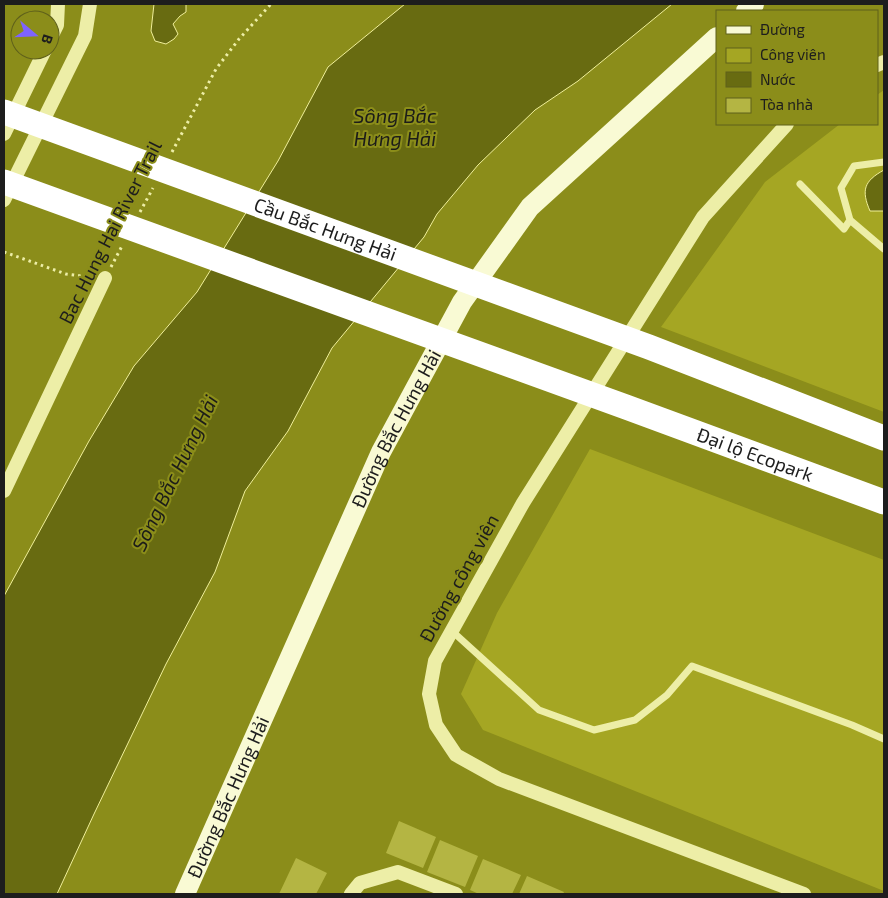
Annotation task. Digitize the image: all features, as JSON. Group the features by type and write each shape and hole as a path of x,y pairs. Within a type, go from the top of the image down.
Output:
{"highway":[{"name":"Cầu Bắc Hưng Hải","path":"4,112 649,347 884,438"},
{"name":"Đại lộ Ecopark","path":"4,182 884,502"}],"street":[{"path":"4,200 85,36 90,4"},
{"name":"Đường Bắc Hưng Hải","path":"185,894 381,452 462,302 530,207 716,39"},
{"path":"4,134 40,60"},
{"name":"Đường công viên","path":"786,125 703,217 523,503 435,661 429,694 436,725 456,754 499,779 804,894"},
{"name":"Bac Hung Hai River Trail","path":"4,491 105,278"},
{"path":"351,894 360,883 398,872 456,894"}],"lane":[{"path":"884,162 854,166 841,188 850,220 884,249"},
{"path":"800,184 844,229 850,220"},
{"path":"452,631 539,710 594,730 635,720 667,696 692,666 852,725 884,739"}],"path":[{"name":"Bac Hung Hai River Trail","path":"170,154 216,69 239,39 271,4"},
{"name":"Bac Hung Hai River Trail","path":"139,215 156,181"},
{"name":"Bac Hung Hai River Trail","path":"105,278 125,240"},
{"path":"4,252 66,274 105,278"}],"green space":[{"path":"884,90 884,412 661,327 765,182 839,125 878,125 878,94"},
{"path":"590,449 884,560 884,891 483,730 461,694 497,613"}],"water":[{"path":"154,4 186,4 186,12 173,24 178,34 166,44 155,41 151,31"},
{"name":"Sông Bắc Hưng Hải","path":"405,4 672,4 578,81 535,110 478,165 437,214 424,237 332,348 288,431 245,491 215,572 166,664 57,894 4,894 4,596 89,441 134,366 197,292 278,161 328,67"},
{"path":"884,170 884,211 870,211 865,192 866,187 872,178"}],"building":[{"path":"399,821 436,837 423,868 386,853"},
{"path":"440,840 478,856 465,887 427,872"},
{"path":"296,858 327,873 316,894 279,894"},
{"path":"483,859 521,875 512,894 479,894 470,890"},
{"path":"527,876 564,892 563,894 519,894"}]}
